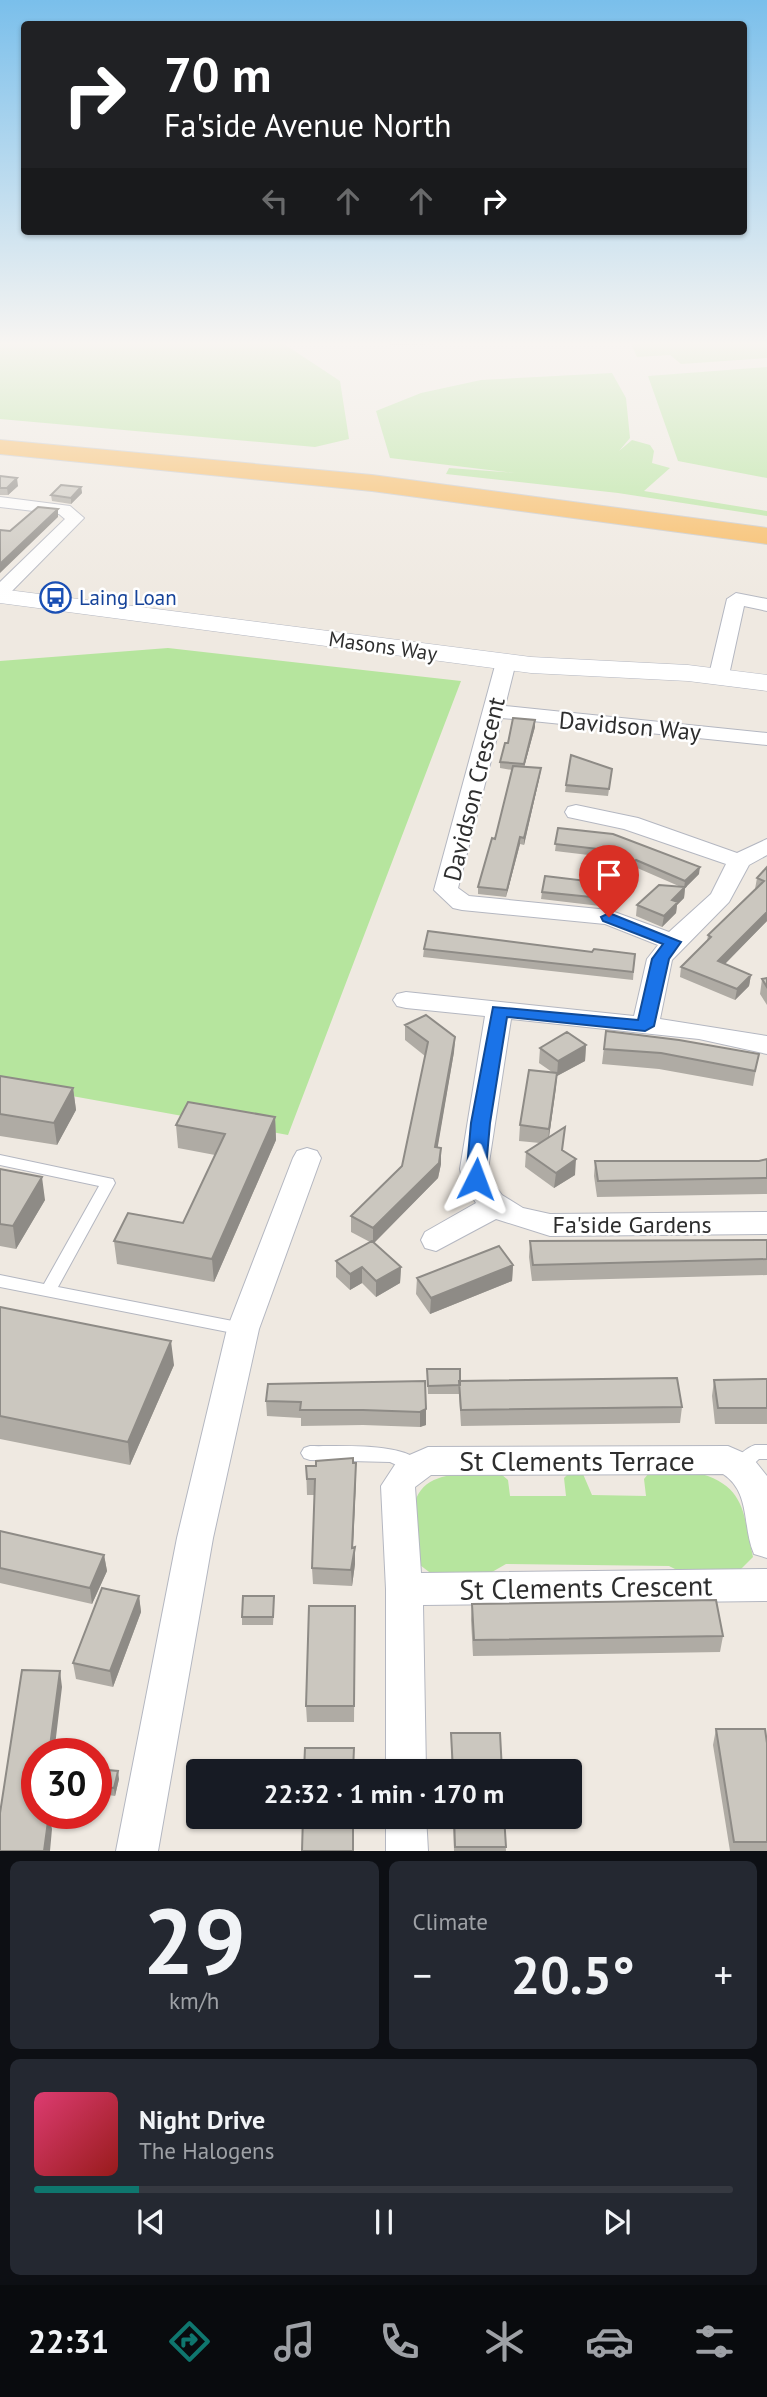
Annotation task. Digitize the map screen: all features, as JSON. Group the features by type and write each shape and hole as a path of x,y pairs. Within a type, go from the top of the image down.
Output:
{"highway":[{"path":"0,437 344,469 767,524"},
{"path":"0,447 384,484 767,536"}],"street":[{"path":"0,502 64,510 75,518 0,594"},
{"name":"Masons Way","path":"0,594 506,662 721,664 767,683"},
{"path":"721,664 736,599 767,605"},
{"name":"Davidson Crescent","path":"506,662 446,890 462,902 609,917 673,942"},
{"name":"Davidson Way","path":"494,711 767,739"},
{"path":"576,812 630,823 739,861"},
{"path":"645,1026 660,959 673,942 721,897 739,861 767,846"},
{"path":"406,1000 699,1031 767,1045"},
{"path":"436,1240 495,1206 480,1188 474,1169 499,1010"},
{"path":"137,1851 195,1538 243,1329 307,1158"},
{"name":"Fa'side Gardens","path":"495,1206 520,1219 550,1225 767,1223"},
{"name":"St Clements Terrace","path":"409,1471 428,1461 728,1460 752,1464"},
{"path":"752,1464 767,1543"},
{"path":"406,1759 404,1589 398,1486 409,1471"},
{"name":"St Clements Crescent","path":"404,1589 767,1585"},
{"path":"407,1829 407,1851"}],"lane":[{"path":"0,1160 108,1182 48,1290"},
{"path":"0,1281 243,1329"},
{"path":"310,1453 392,1455 409,1471"}],"green space":[{"path":"128,430 348,430 349,439 315,447"},
{"path":"382,430 629,430 630,438 619,451 632,440 650,445 654,451 652,463 670,468 644,491 767,511 767,516 618,493 446,474 449,468 515,473 390,458"},
{"path":"667,430 767,430 767,478 678,461"},
{"path":"168,648 461,681 288,1135 0,1083 0,661"},
{"path":"695,1472 724,1484 739,1502 744,1514 753,1557 734,1576 689,1576 669,1566 506,1564 478,1580 437,1578 416,1562 415,1502 420,1491 439,1478 465,1474 501,1474 508,1480 510,1496 566,1496 564,1478 568,1474 583,1474 592,1495 646,1496 644,1479 648,1474"}],"building":[{"path":"0,476 17,478 7,488 0,488"},
{"path":"61,485 81,487 71,498 51,495"},
{"path":"38,507 58,509 0,564 0,530 10,531"},
{"path":"513,718 535,720 524,764 500,762 505,743 508,743"},
{"path":"571,755 612,769 609,789 566,785"},
{"path":"513,766 541,768 524,838 520,837 507,890 478,887 492,838 495,839"},
{"path":"558,828 613,834 700,867 685,881 636,860 633,862 598,849 555,844"},
{"path":"767,867 767,912 718,961 751,975 737,989 681,967 711,937 708,935 764,881 757,878"},
{"path":"545,876 604,883 601,898 542,892"},
{"path":"659,885 685,887 672,900 678,902 664,916 637,905"},
{"path":"428,931 592,952 594,949 635,954 633,972 424,949"},
{"path":"426,1015 455,1037 435,1147 441,1148 439,1163 373,1228 351,1216 402,1166 428,1042 405,1025"},
{"path":"606,1031 759,1054 755,1071 661,1053 604,1049"},
{"path":"567,1032 586,1045 558,1061 540,1048"},
{"path":"529,1070 557,1073 549,1129 520,1125"},
{"path":"0,1076 73,1088 54,1123 0,1114"},
{"path":"188,1102 275,1117 212,1259 114,1241 128,1213 183,1223 225,1134 176,1125"},
{"path":"565,1127 562,1150 576,1159 556,1173 526,1152"},
{"path":"767,1159 767,1178 598,1181 595,1161 759,1161"},
{"path":"0,1169 42,1177 13,1226 0,1224"},
{"path":"767,1240 767,1259 533,1265 530,1241"},
{"path":"372,1241 401,1267 376,1281 362,1267 350,1274 336,1261"},
{"path":"499,1246 513,1265 431,1298 417,1278"},
{"path":"0,1307 171,1341 128,1442 0,1416"},
{"path":"427,1369 460,1369 460,1385 428,1386"},
{"path":"677,1378 682,1407 461,1410 459,1381"},
{"path":"767,1379 767,1408 718,1408 714,1380"},
{"path":"425,1381 426,1409 420,1412 300,1410 301,1402 266,1401 268,1384"},
{"path":"353,1458 353,1463 356,1463 352,1548 355,1547 351,1570 312,1568 315,1479 307,1479 306,1466 316,1466 316,1461"},
{"path":"0,1531 104,1555 90,1588 0,1568"},
{"path":"102,1588 139,1596 110,1671 73,1663"},
{"path":"243,1596 274,1596 273,1617 242,1617"},
{"path":"716,1600 723,1636 474,1640 472,1604"},
{"path":"309,1606 355,1606 354,1706 306,1706"},
{"path":"22,1670 60,1671 51,1738 21,1738 21,1829 47,1829 44,1851 0,1851 0,1813"},
{"path":"716,1729 765,1729 767,1842 734,1842"},
{"path":"451,1733 500,1733 501,1759 452,1759"},
{"path":"305,1748 354,1748 354,1759 305,1759"},
{"path":"112,1770 118,1771 112,1788"},
{"path":"303,1829 353,1829 353,1851 302,1851"},
{"path":"454,1829 505,1829 506,1847 455,1847"}],"place":[{"name":"Laing Loan","path":"56,597"}],"route":[{"path":"476,1179 474,1169 480,1123 499,1010 645,1026 660,959 673,942 643,928 609,917"}]}
